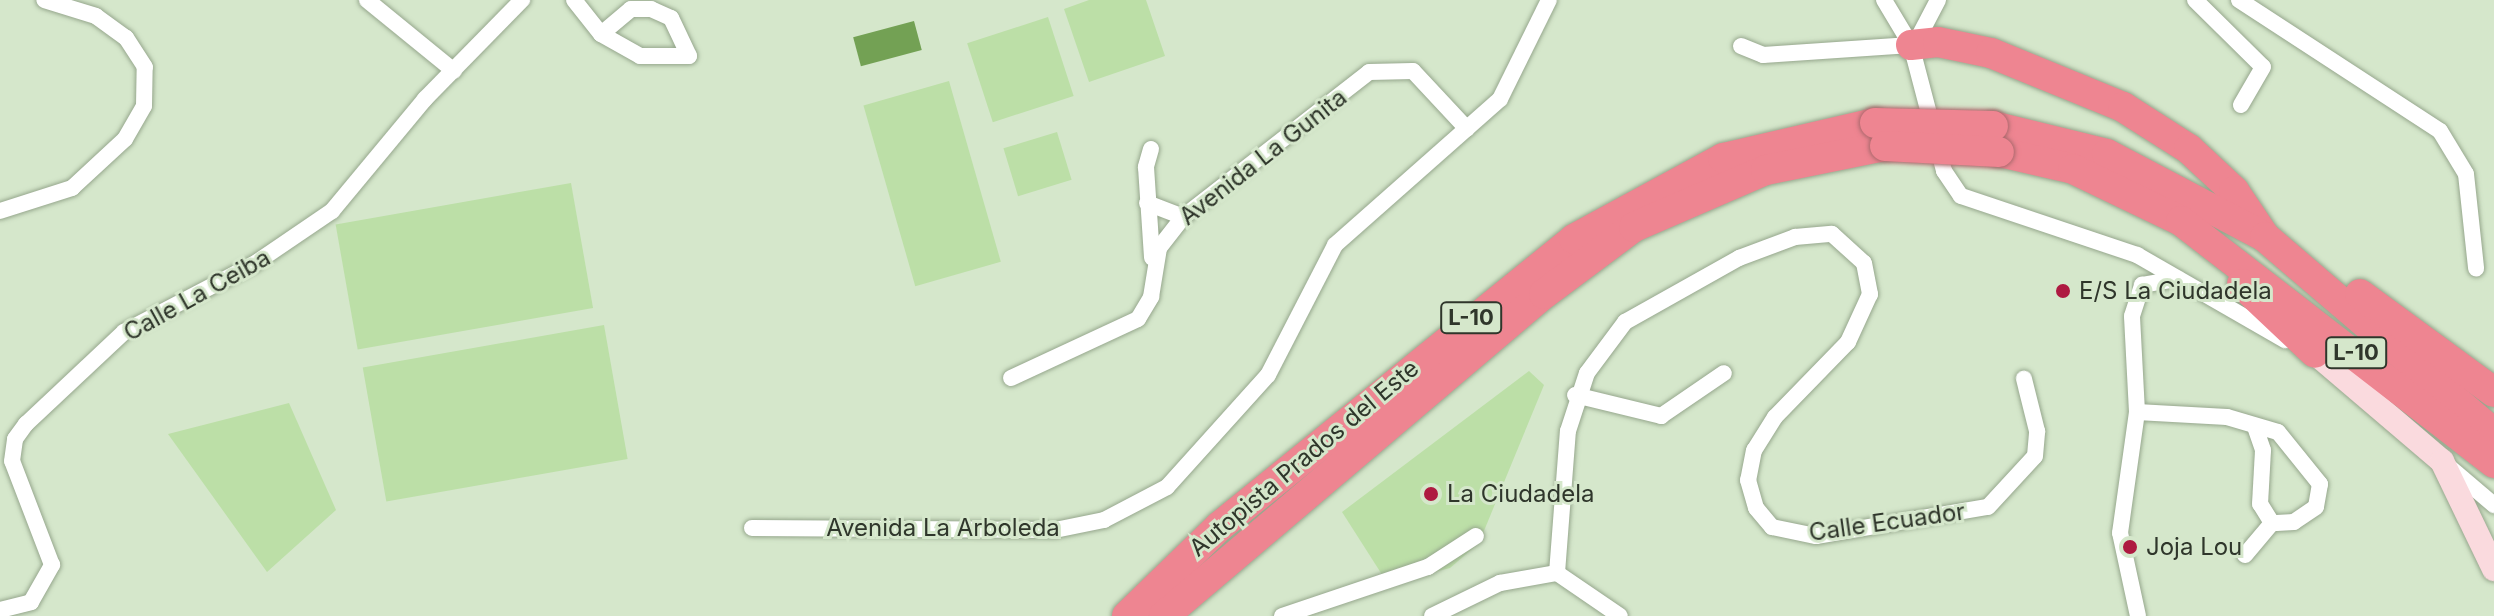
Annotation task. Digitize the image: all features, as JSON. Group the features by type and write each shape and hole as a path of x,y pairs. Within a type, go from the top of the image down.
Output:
{"highway":[{"path":"1913,45 1954,43 2074,83 2189,149 2258,225"},
{"name":"Autopista Prados del Este","path":"1127,616 1220,526 1574,239 1723,158 1880,134 1993,126 2107,154 2258,225 2494,433"},
{"name":"Autopista Prados del Este","path":"1164,616 1634,227 1743,177 1880,134 1968,145 2073,169 2148,202 2217,246 2494,463"},
{"path":"2107,154 2171,172 2258,225 2494,392"},
{"path":"2217,246 2234,277 2315,353"}],"main road":[{"path":"2315,353 2442,461 2494,569"}],"street":[{"path":"0,211 72,188 125,139 144,106 145,67 126,38 96,16 44,0"},
{"path":"367,0 454,71"},
{"name":"Calle La Ceiba","path":"14,611 47,585 52,565 12,461 26,424 124,332 307,232 357,186 454,71 522,0"},
{"path":"574,0 601,34 640,56 689,56 671,18 651,9 631,9 601,34"},
{"name":"Avenida La Arboleda","path":"752,528 1055,530 1148,500 1252,397 1335,245 1467,129 1516,75 1549,0"},
{"path":"1884,0 1913,45 1944,171 1961,196 2137,255 2315,353"},
{"path":"1913,45 1938,0"},
{"path":"2195,0 2263,67 2241,105"},
{"path":"2239,0 2440,131 2466,174 2476,268"},
{"path":"1741,46 1763,55 1913,45"},
{"name":"Avenida La Gunita","path":"1011,378 1138,319 1151,297 1153,268 1183,217 1384,67 1413,71 1467,129"},
{"path":"1151,149 1147,203 1153,268"},
{"path":"1147,203 1183,217"},
{"name":"Calle Ecuador","path":"1557,573 1575,395 1625,322 1739,258 1817,232 1856,250 1870,294 1848,342 1775,417 1754,450 1748,480 1756,508 1772,527 1816,536 1988,507 2035,456 2037,431 2024,379"},
{"path":"2138,616 2120,533 2137,412 2137,294 2161,277 2184,281"},
{"path":"1575,395 1661,416 1724,373"},
{"path":"2137,412 2227,417 2291,443 2320,484 2316,507 2294,522 2272,523 2245,555"},
{"path":"2255,427 2263,450 2260,504 2272,523"},
{"path":"2442,461 2494,505"},
{"path":"1282,616 1428,567 1476,536"},
{"path":"1432,616 1500,583 1557,573 1620,616"}],"shaded area":[{"path":"1089,0 1146,0 1165,56 1089,82 1064,9"},
{"path":"1048,17 1074,96 993,122 967,43"},
{"path":"914,21 922,50 861,66 853,37"},
{"path":"949,81 1001,262 915,286 863,106"},
{"path":"1057,132 1072,180 1018,196 1003,148"},
{"path":"571,183 593,308 358,350 336,225"},
{"path":"604,325 628,459 386,501 363,368"},
{"name":"La Ciudadela","path":"1529,371 1544,385 1479,543 1450,568 1388,584 1342,512"},
{"path":"289,403 336,510 267,572 168,434"}],"place":[{"name":"E/S La Ciudadela","path":"2063,291"},
{"name":"La Ciudadela","path":"1431,494"},
{"name":"Joja Lou","path":"2130,547"}]}
